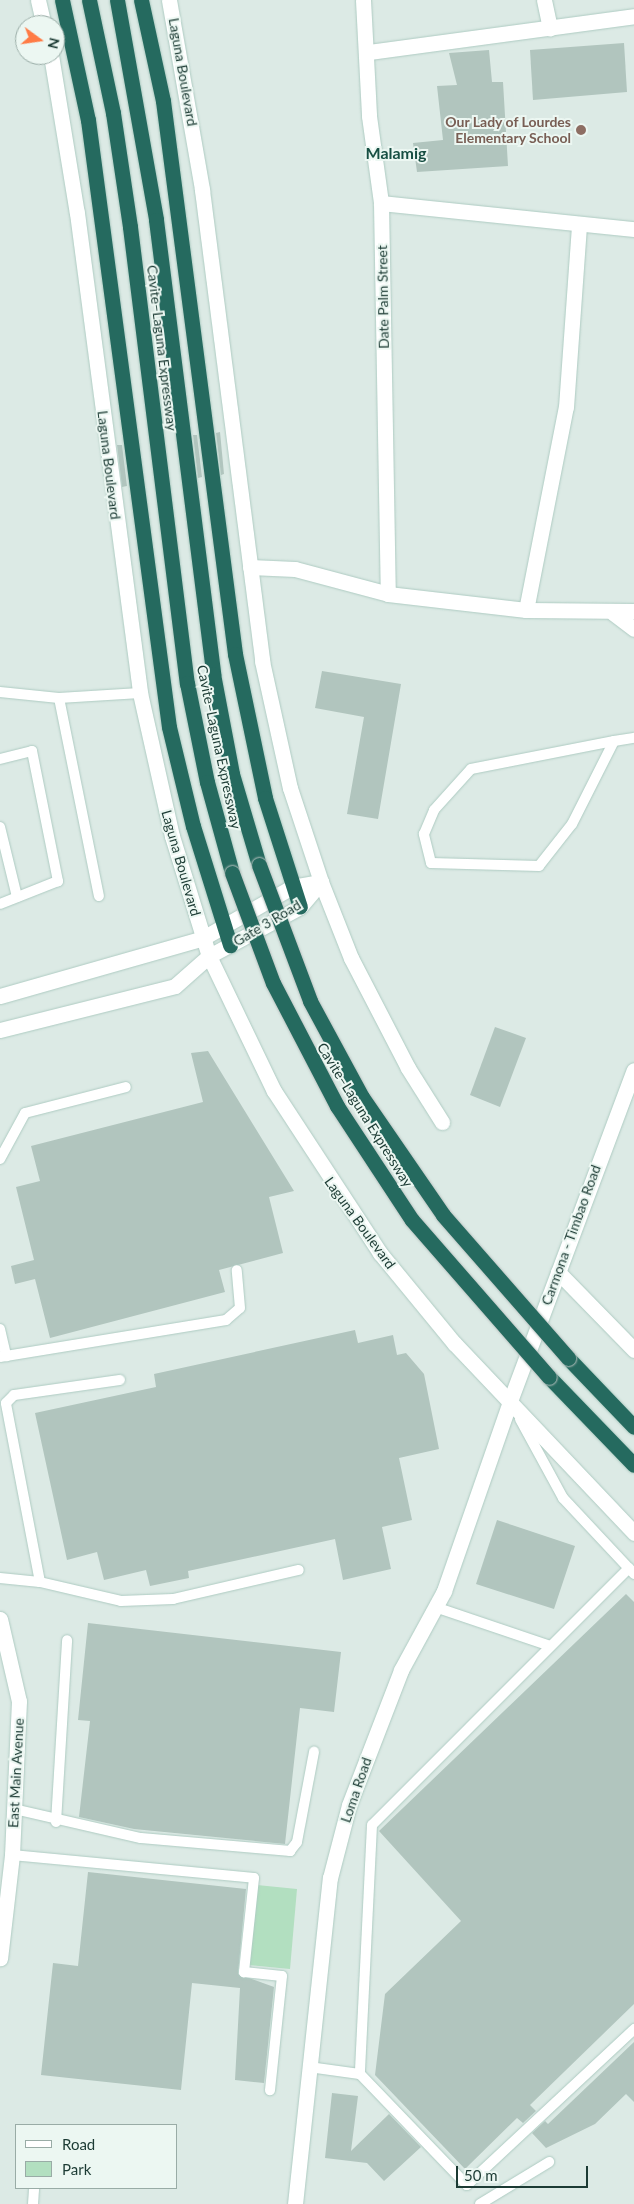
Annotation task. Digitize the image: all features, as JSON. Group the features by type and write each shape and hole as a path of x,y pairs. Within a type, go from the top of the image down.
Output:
{"highway":[{"path":"62,0 88,120 164,694 184,792 230,944"},
{"name":"Cavite–Laguna Expressway","path":"89,0 113,113 130,227 187,683 207,782 232,873 273,984 342,1114 434,1247 549,1377 634,1465"},
{"name":"Cavite–Laguna Expressway","path":"117,0 156,220 213,674 232,774 259,865 310,1000 362,1097 442,1215 568,1358 634,1427"},
{"path":"141,0 166,119 235,654 265,798 292,887 300,907"}],"street":[{"path":"38,0 42,15"},
{"name":"Laguna Boulevard","path":"169,0 202,190 250,567 277,738 321,882 351,958 408,1068 442,1122"},
{"name":"Date Palm Street","path":"363,0 369,52 369,116 381,203 388,594"},
{"path":"544,0 550,28"},
{"path":"369,52 634,16"},
{"name":"Laguna Boulevard","path":"53,65 76,213 140,693 167,818 209,956 274,1090 339,1195 426,1312 634,1533"},
{"path":"381,203 579,226 634,229"},
{"path":"526,610 566,407 579,226"},
{"path":"250,567 295,569 388,594 526,610 613,613 634,611"},
{"path":"613,613 634,629"},
{"name":"Gate 3 Road","path":"0,996 203,938 292,887 321,882"},
{"name":"Gate 3 Road","path":"0,1030 175,986 209,956 300,907 321,882"},
{"name":"Carmona - Timbao Road","path":"510,1401 634,1070"},
{"path":"558,1272 634,1350"},
{"name":"Loma Road","path":"295,2204 330,1878 349,1805 401,1670 435,1607 510,1401"},
{"name":"East Main Avenue","path":"0,1619 19,1701 12,1855 0,1958"}],"lane":[{"path":"0,692 59,698 140,693"},
{"path":"59,698 99,896"},
{"path":"614,741 572,824 539,866 431,864 424,834 434,810 471,769 614,741 634,738"},
{"path":"0,759 32,752 58,881 0,904"},
{"path":"0,827 17,897"},
{"path":"0,1160 25,1113 126,1087"},
{"path":"0,1329 3,1357 226,1320 240,1308 236,1270"},
{"path":"40,1582 6,1403 14,1395 120,1380"},
{"path":"360,2074 372,1825 550,1646 631,1571 564,1498 510,1401"},
{"path":"0,1578 40,1582 121,1601 173,1599 299,1570"},
{"path":"435,1607 550,1646"},
{"path":"56,1822 67,1640"},
{"path":"14,1809 56,1822 141,1838 290,1851 297,1842 314,1752"},
{"path":"12,1855 254,1878 244,1972 282,1976 270,2090"},
{"path":"309,2067 360,2074 467,2185 634,2030"},
{"path":"480,2204 549,2162"},
{"path":"33,2204 34,2189"}],"green space":[{"path":"257,1885 297,1889 290,1969 249,1965"}],"building":[{"path":"624,43 627,92 533,100 530,50"},
{"path":"489,50 492,82 503,82 508,166 417,172 413,143 443,140 437,86 457,85 449,53"},
{"path":"220,432 224,474 221,475 216,433"},
{"path":"193,435 197,435 202,477 198,478"},
{"path":"117,445 122,445 127,486 122,487"},
{"path":"322,671 401,684 378,819 347,814 364,717 315,708"},
{"path":"495,1027 526,1038 500,1107 470,1095"},
{"path":"208,1051 294,1191 269,1197 283,1253 219,1270 225,1292 50,1338 35,1279 15,1284 11,1266 34,1260 16,1187 40,1181 31,1146 203,1102 191,1053"},
{"path":"355,1330 358,1343 393,1335 397,1355 406,1353 424,1374 439,1449 399,1458 412,1520 382,1527 391,1569 343,1580 335,1539 188,1571 189,1578 150,1586 146,1570 104,1580 97,1552 67,1560 35,1413 156,1387 154,1374"},
{"path":"497,1520 575,1546 554,1609 476,1584"},
{"path":"626,1594 634,1602 634,2004 530,2105 536,2111 523,2123 517,2118 465,2169 375,2075 385,1994 461,1921 379,1831"},
{"path":"88,1623 341,1652 334,1712 300,1708 285,1844 134,1829 79,1817 90,1721 78,1720"},
{"path":"88,1872 246,1889 238,1974 274,1987 264,2083 235,2080 240,1988 192,1983 181,2090 41,2075 53,1963 78,1966"},
{"path":"634,2042 634,2102 626,2094 595,2124 546,2148 532,2133 545,2121 548,2124"},
{"path":"332,2093 358,2096 351,2151 389,2114 421,2147 384,2181 367,2163 325,2158"}],"place":[{"name":"Our Lady of Lourdes Elementary School","path":"581,130"}],"district":[{"name":"Malamig","path":"396,153"}]}
